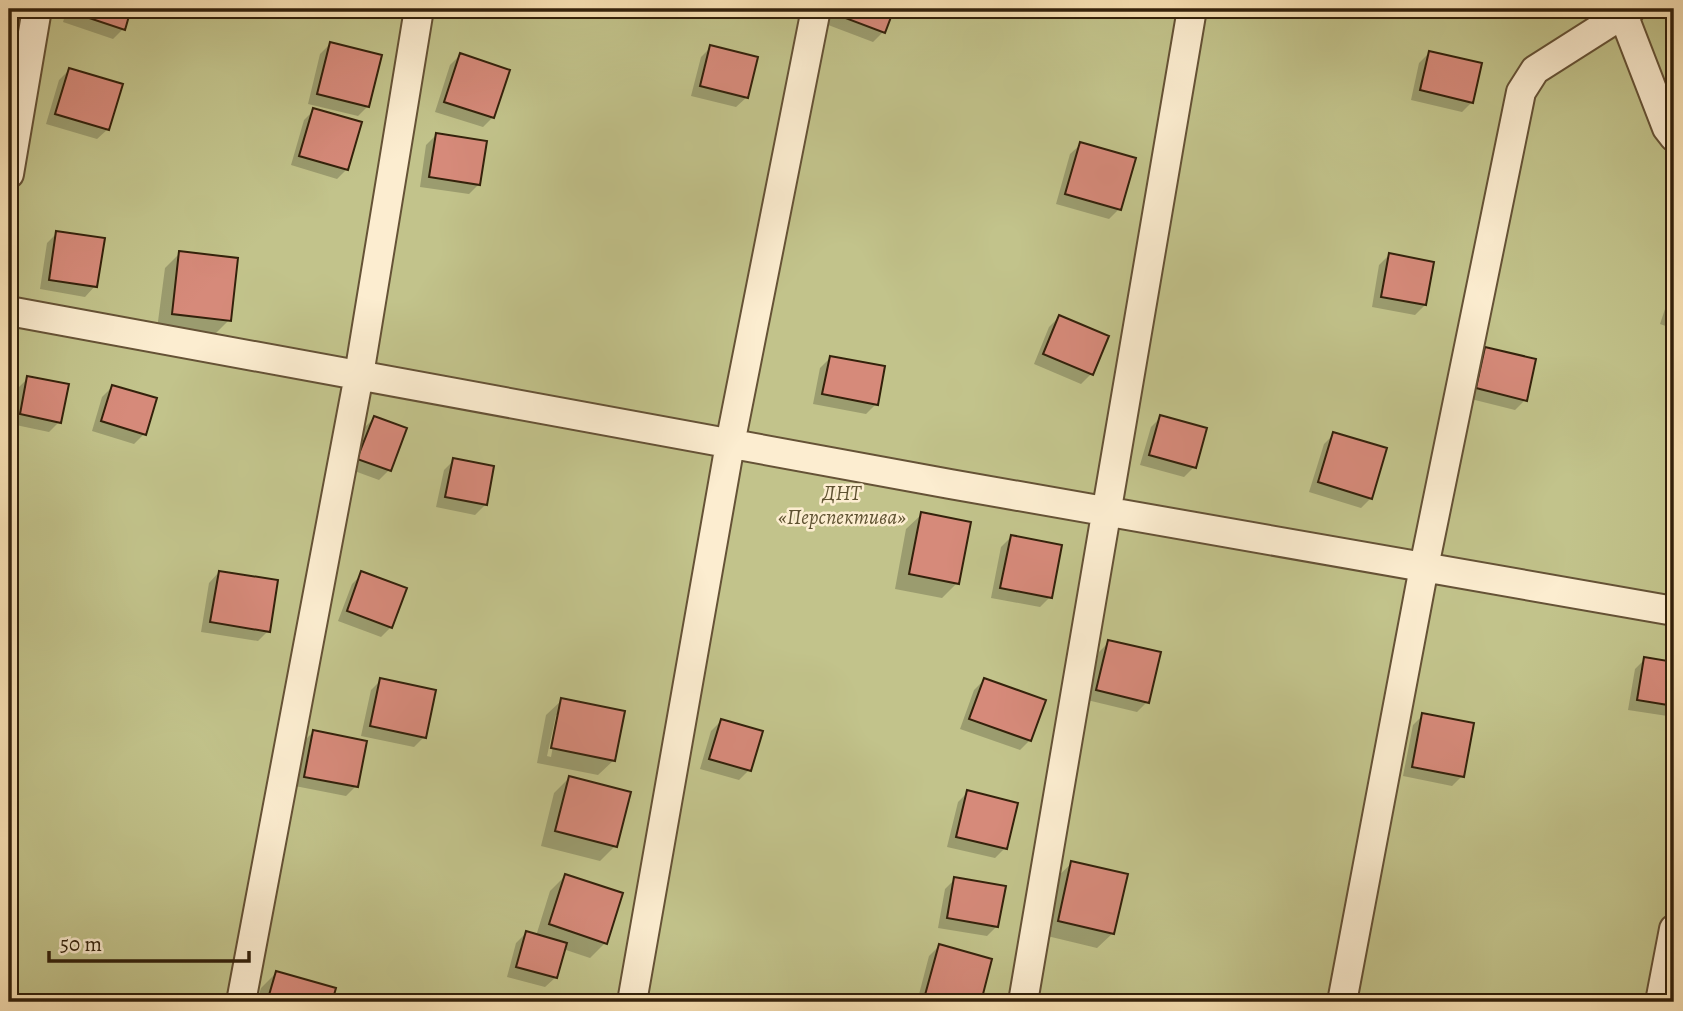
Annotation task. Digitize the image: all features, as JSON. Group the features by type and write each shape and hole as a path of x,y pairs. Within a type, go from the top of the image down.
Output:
{"street":[{"path":"9,174 37,9"},
{"path":"240,1002 359,375 419,9"},
{"path":"632,1002 730,444 816,9"},
{"path":"1023,1002 1192,9"},
{"path":"1342,1002 1424,568 1521,92 1535,70 1626,10 1667,128 1674,137"},
{"path":"9,311 1107,512 1674,611"},
{"path":"1660,1002 1674,929"}],"green space":[{"name":"ДНТ «Перспектива»","path":"9,9 1674,9 1669,19 1674,27 1674,1002 9,1002"}],"building":[{"path":"73,9 131,9 125,30 71,12"},
{"path":"833,9 894,9 885,33 832,13"},
{"path":"330,42 382,55 369,107 317,94"},
{"path":"710,45 758,57 748,98 700,86"},
{"path":"1429,51 1482,63 1473,103 1420,90"},
{"path":"460,53 510,70 494,118 444,102"},
{"path":"69,68 123,84 109,130 55,114"},
{"path":"313,108 362,122 348,170 299,156"},
{"path":"436,133 487,141 480,185 429,177"},
{"path":"1080,142 1136,158 1121,210 1065,194"},
{"path":"56,231 105,238 97,287 49,280"},
{"path":"179,251 238,258 231,321 172,314"},
{"path":"1389,253 1434,262 1426,305 1381,297"},
{"path":"1674,297 1674,316 1669,314"},
{"path":"1059,315 1109,336 1093,375 1043,354"},
{"path":"1485,347 1536,359 1527,401 1476,388"},
{"path":"830,356 885,366 878,405 822,394"},
{"path":"27,376 69,384 61,423 20,414"},
{"path":"112,385 157,398 146,435 101,421"},
{"path":"1160,415 1207,428 1196,468 1149,455"},
{"path":"374,416 407,428 391,471 357,459"},
{"path":"1333,432 1387,448 1372,499 1318,482"},
{"path":"453,458 494,466 487,505 445,497"},
{"path":"921,512 971,522 959,584 909,574"},
{"path":"1011,535 1062,545 1052,598 1000,588"},
{"path":"219,571 278,580 270,632 210,622"},
{"path":"361,571 407,588 392,628 347,611"},
{"path":"1108,640 1161,652 1149,703 1096,690"},
{"path":"1644,657 1674,662 1674,706 1637,700"},
{"path":"380,678 436,690 426,738 370,726"},
{"path":"984,678 1046,700 1031,741 969,719"},
{"path":"561,698 625,711 615,761 551,748"},
{"path":"1422,713 1474,723 1464,777 1412,767"},
{"path":"721,719 763,731 751,771 709,759"},
{"path":"313,730 367,741 358,787 304,777"},
{"path":"569,776 631,792 617,847 555,831"},
{"path":"967,790 1018,803 1007,849 956,837"},
{"path":"1071,861 1128,874 1114,934 1058,921"},
{"path":"565,874 623,893 607,944 549,924"},
{"path":"954,877 1006,886 998,927 947,918"},
{"path":"526,931 567,943 557,978 516,967"},
{"path":"939,944 992,959 981,1002 952,1002 925,995"},
{"path":"276,971 336,988 332,1002 267,1002"}]}
